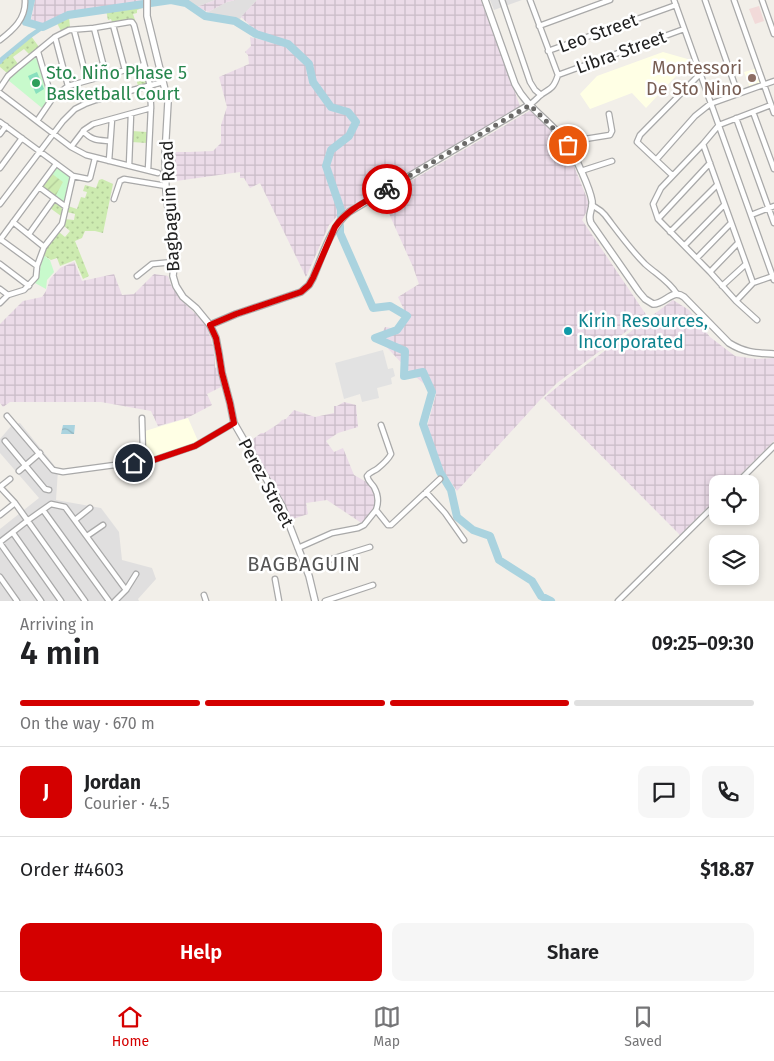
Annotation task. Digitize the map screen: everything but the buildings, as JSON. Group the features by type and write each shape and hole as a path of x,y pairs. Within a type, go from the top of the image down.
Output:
{"street":[{"path":"0,40 19,23 23,15 25,0"},
{"name":"Bagbaguin Road","path":"147,0 147,16 168,102 165,141 166,186 168,208 176,246 173,276 176,286 183,297 196,308 210,325 216,338 234,423"},
{"path":"485,0 515,84 524,99 568,145 590,195 592,205 589,217 591,223 633,284 646,299 656,304 677,294"},
{"path":"502,0 530,82 541,95"},
{"path":"539,26 610,0"},
{"path":"705,0 738,94"},
{"path":"734,0 774,113"},
{"path":"762,0 774,34"},
{"path":"210,325 301,292 309,285 313,278 335,227 349,212 530,105 541,95 552,89 558,76 539,26 532,1"},
{"path":"675,2 773,278 752,283 736,301"},
{"name":"Leo Street","path":"548,51 675,2"},
{"path":"0,88 12,73 55,38 69,30 129,22 133,24 150,86 151,108 148,170"},
{"path":"112,25 125,70"},
{"path":"94,28 106,75"},
{"name":"Libra Street","path":"558,76 684,29"},
{"path":"74,30 88,80"},
{"path":"55,38 68,86"},
{"path":"38,52 52,99"},
{"path":"37,122 52,99 68,86 144,65"},
{"path":"672,176 637,142 640,135 700,74"},
{"path":"0,204 63,120 75,109 85,104 163,82"},
{"path":"656,160 696,116 710,104 774,82"},
{"path":"0,93 71,147 86,156 158,173"},
{"path":"758,320 736,301 658,219 653,204 661,188 719,126 771,105"},
{"path":"71,147 83,131 93,124 151,108"},
{"path":"754,112 774,169"},
{"path":"129,166 131,114"},
{"path":"568,145 585,139 610,135 612,131 609,114"},
{"path":"736,118 774,223"},
{"path":"109,161 112,119"},
{"path":"0,122 73,176 90,178 95,158"},
{"path":"0,134 6,126"},
{"path":"83,131 92,140 110,141"},
{"path":"0,168 22,138"},
{"path":"703,144 752,283"},
{"path":"580,172 612,160"},
{"path":"658,219 710,163"},
{"path":"37,266 0,240 56,164"},
{"path":"0,303 8,295 24,290 36,277 37,266 44,247 62,224 73,176"},
{"path":"114,200 120,181 124,179 166,186"},
{"path":"670,232 717,185"},
{"path":"39,187 66,208"},
{"path":"29,234 54,199"},
{"path":"684,245 724,204"},
{"path":"592,205 605,215 641,260 670,284 677,294 684,297 729,343 751,353 774,354"},
{"path":"751,215 774,206"},
{"path":"13,222 44,247"},
{"path":"697,258 731,223"},
{"path":"710,272 738,243"},
{"path":"137,276 152,264 174,262"},
{"path":"0,264 29,286"},
{"path":"722,286 746,264"},
{"path":"0,289 8,295"},
{"path":"7,416 53,470 63,472 122,464 145,463 195,446 234,423"},
{"path":"142,418 145,463"},
{"name":"Perez Street","path":"234,423 281,504 307,570 314,601"},
{"path":"298,548 332,533 364,525 376,510 378,496 367,476 369,472 377,468 392,454 381,425"},
{"path":"5,441 46,489 50,490"},
{"path":"745,475 774,446"},
{"path":"19,471 40,453"},
{"path":"10,479 0,487 15,503 86,601"},
{"path":"376,510 388,525 391,525 440,480"},
{"path":"426,492 445,513 464,540"},
{"path":"0,515 15,503"},
{"path":"41,601 0,543 51,504 65,507 126,590"},
{"path":"74,520 90,508"},
{"path":"43,510 109,601"},
{"path":"618,601 709,511"},
{"path":"87,536 103,525"},
{"path":"13,533 61,601"},
{"path":"307,570 316,567 322,562 370,547"},
{"path":"115,601 126,590 136,574"},
{"path":"0,577 17,601"},
{"path":"275,579 279,601"},
{"path":"325,601 373,585"},
{"path":"204,596 206,601"}],"shaded area":[{"path":"35,0 144,0 144,2 66,13 42,24 31,21"},
{"path":"185,0 215,0 197,7"},
{"path":"215,0 236,0 227,2 208,12 197,7"},
{"path":"257,0 239,20 220,17 208,12 227,2"},
{"path":"257,0 481,0 520,106 344,210 328,166 335,148 350,138 359,122 351,110 332,106 315,81 310,61 288,41 258,33 241,17"},
{"path":"490,0 522,0 494,10"},
{"path":"759,6 764,21 755,24 749,9"},
{"path":"250,37 287,46 307,66 310,81 328,109 347,113 352,125 349,133 330,147 325,155 326,172 340,213 329,225 306,277 260,183 250,188 244,178 240,178 240,172 169,182 168,149 172,149 172,152 213,151 221,143 221,125 227,107 219,77 249,64 248,55 245,52 251,46"},
{"path":"663,52 691,60 646,108 632,93 590,109 580,94 597,76"},
{"name":"Montessori De Sto Nino","path":"755,69 761,85 750,88 744,72"},
{"path":"531,110 562,136 590,206 582,220 647,316 557,383 457,491 444,472 426,431 436,394 410,372 379,339 385,327 397,329 407,316 398,297 419,284 382,198"},
{"path":"74,262 82,281 114,274 122,295 134,294 154,274 168,276 171,285 181,300 206,324 214,349 215,368 217,367 223,386 207,394 212,405 187,418 158,426 151,411 101,402 10,402 3,407 0,403 0,324 23,301 42,297 50,279 60,268"},
{"path":"673,300 689,310 710,337 735,356 756,359 774,358 774,441 740,475 709,475 709,506 680,535 544,398"},
{"path":"383,350 388,369 393,368 395,376 391,378 392,384 377,388 379,398 362,402 360,394 344,399 335,363"},
{"path":"344,402 356,405 358,427 338,433 326,441 334,452 343,448 354,475 372,485 377,503 374,512 363,524 327,500 306,503 308,514 290,520 248,443 261,433 286,419 294,410 315,417 334,413 334,406"},
{"path":"188,418 198,441 195,446 148,463 145,454 145,431"},
{"path":"20,423 58,470 56,500 101,508 119,532 122,560 152,568 156,579 138,599 139,601 0,601 0,529 39,498 0,453 0,439 12,425"}],"green space":[{"path":"142,5 142,8 137,10 137,13 133,14 136,23 129,19 112,22 111,19 108,20 106,10"},
{"path":"69,17 70,27 61,31 57,23"},
{"path":"31,36 39,47 29,54 24,49 13,57 18,64 7,73 0,67 0,64"},
{"path":"38,57 50,97 42,108 8,80"},
{"path":"143,68 147,82 138,86 134,70"},
{"name":"Sto. Niño Phase 5 Basketball Court","path":"37,72 44,89 36,94 28,76"},
{"path":"132,131 147,132 147,143 131,142"},
{"path":"56,166 69,176 70,179 64,203 42,188"},
{"path":"51,173 63,182 55,197 42,188 42,185"},
{"path":"102,179 113,184 103,233 85,231 82,238 75,241 89,276 83,279 75,260 60,266 57,258 51,260 43,255 50,242 59,232 65,237 70,231 64,226 64,219 74,220 75,214 67,212 68,206 77,209 81,197 85,198 87,192 83,191 85,185 96,188 99,180"},
{"path":"55,202 62,207 61,216 50,208"},
{"path":"43,255 50,260 54,272 47,280 46,289 35,283"}],"water":[{"path":"63,425 75,425 74,434 61,434"}],"waterway":[{"path":"31,0 26,22 43,27 68,15 171,0 186,3 205,16 235,21 256,34 288,44 309,64 313,82 331,107 348,112 356,122 349,136 331,150 326,166 341,210 341,216"},
{"path":"0,62 43,27"},
{"path":"340,226 340,233 373,308 390,306 407,316 397,330 375,338 405,351 404,376 423,372 432,392 423,424 440,472 451,490 457,517 473,530 490,536 499,560 532,581 541,596 551,601"}],"way so far":[{"path":"387,189 530,105 568,145"}],"place":[{"name":"Montessori De Sto Nino","path":"752,78"},
{"name":"Sto. Niño Phase 5 Basketball Court","path":"36,83"},
{"name":"Kirin Resources, Incorporated","path":"568,331"}],"district":[{"name":"BAGBAGUIN","path":"304,564"}],"route":[{"path":"134,463 145,463 195,446 234,423 216,338 210,325 301,292 309,285 313,278 335,227 343,217 387,189"}]}
